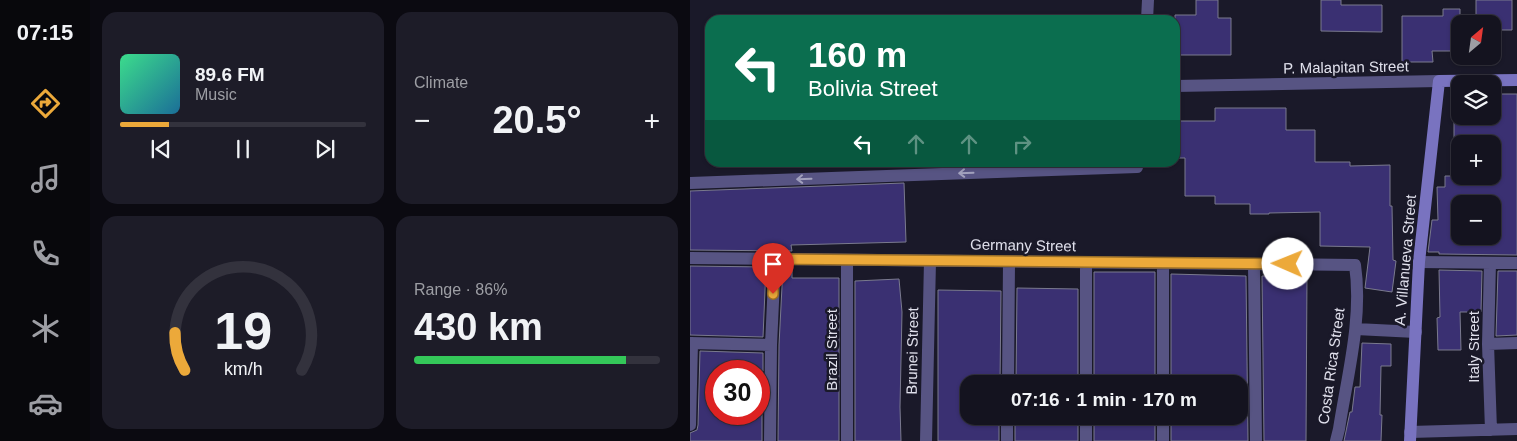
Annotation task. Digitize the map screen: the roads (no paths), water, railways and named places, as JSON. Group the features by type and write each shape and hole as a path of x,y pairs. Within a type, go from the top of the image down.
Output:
{"street":[{"path":"1146,15 1148,0"},
{"name":"P. Malapitan Street","path":"1180,86 1517,80"},
{"name":"A. Villanueva Street","path":"1410,437 1419,262 1439,82"},
{"path":"690,183 1067,167"},
{"name":"Germany Street","path":"690,258 1355,265"},
{"path":"770,441 774,259"},
{"name":"Brazil Street","path":"847,260 847,441"},
{"name":"Brunei Street","path":"926,441 930,261"},
{"path":"1008,375 1009,262"},
{"path":"1086,262 1086,375"},
{"path":"1419,262 1517,263"},
{"path":"1163,263 1163,375"},
{"name":"Italy Street","path":"1490,263 1488,344 1490,430"},
{"path":"1254,264 1256,441"},
{"name":"Costa Rica Street","path":"1336,441 1356,329 1357,277 1355,265"},
{"path":"1356,329 1416,332"},
{"path":"690,425 691,343 771,346"},
{"path":"1488,344 1517,343"},
{"path":"1007,425 1007,441"},
{"path":"1086,425 1086,441"},
{"path":"1163,425 1163,441"},
{"path":"1410,437 1517,429"}]}
